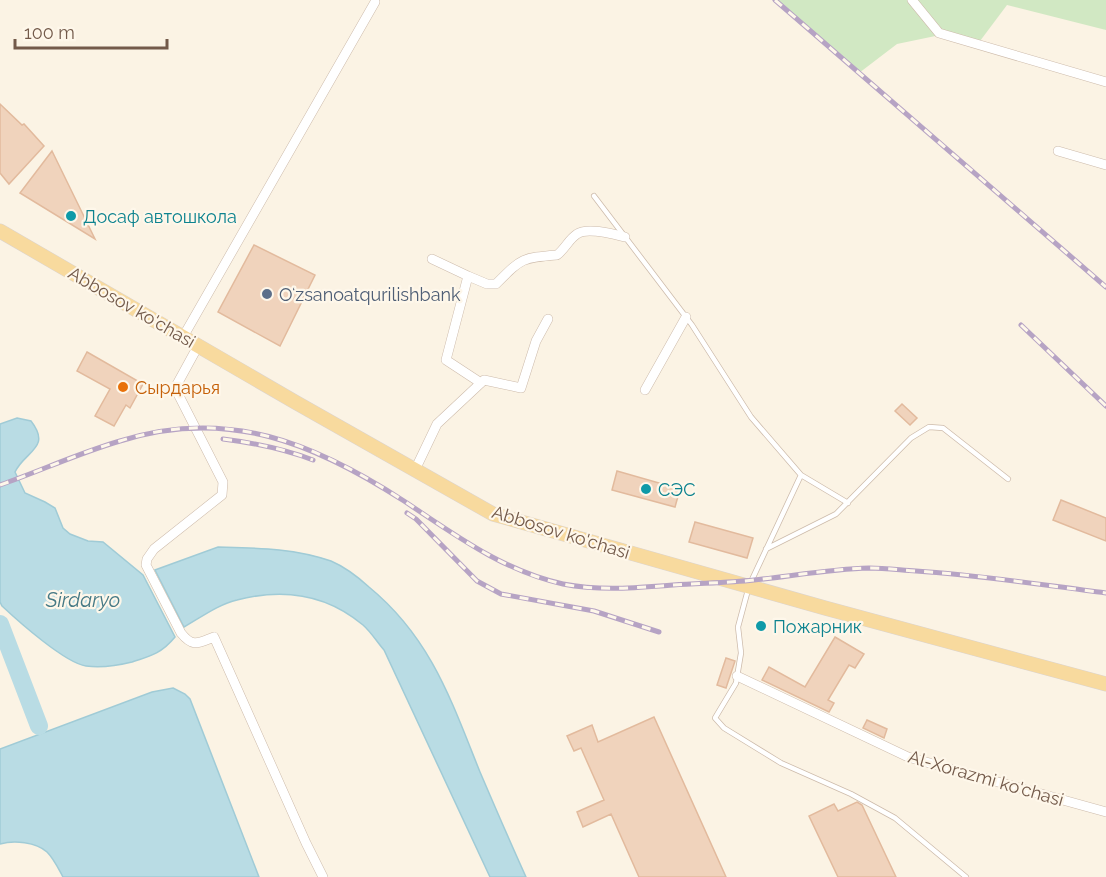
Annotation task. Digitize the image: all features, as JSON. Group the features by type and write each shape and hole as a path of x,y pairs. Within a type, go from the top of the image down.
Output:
{"main road":[{"name":"Abbosov ko'chasi","path":"0,231 493,514 1106,684"}],"street":[{"path":"912,0 939,33 1106,82"},
{"path":"183,337 375,1"},
{"path":"1058,151 1106,165"},
{"path":"432,259 487,284 496,284 525,258 557,255 575,234 600,232 624,237"},
{"path":"468,276 446,360 481,383"},
{"path":"645,390 686,317"},
{"path":"415,470 437,424 484,380 521,388 536,341 548,320"},
{"path":"198,346 175,388 223,482 222,495 154,549 146,565 187,642 195,644 214,637 323,877"},
{"name":"Al-Xorazmi ko'chasi","path":"737,676 908,757 1106,812"}],"lane":[{"path":"594,196 686,317 751,417 801,475 848,503"},
{"path":"766,549 836,514 911,438 929,427 943,428 1008,479"},
{"path":"801,475 749,586 738,627 741,654 736,683 715,718 724,728 781,763 852,794 895,818 966,877"}],"green space":[{"path":"776,0 1106,0 1106,30 1007,5 977,45 945,34 897,44 859,73"}],"water":[{"name":"Sirdaryo","path":"17,418 31,421 39,437 35,449 15,472 25,493 55,508 63,528 70,534 88,541 103,542 143,575 175,637 161,650 145,658 115,666 86,666 54,650 2,606 0,602 0,424"},
{"path":"218,547 289,551 331,561 356,576 390,607 424,649 437,672 526,877 490,877 384,650 366,628 349,615 319,600 287,594 271,594 230,602 184,627 155,570"},
{"path":"173,688 190,699 259,877 63,877 47,852 37,846 12,842 0,844 0,749 152,692"}],"building":[{"path":"0,104 22,125 24,124 44,146 9,184 0,173"},
{"name":"Досаф автошкола","path":"52,151 95,239 20,193"},
{"name":"Oʻzsanoatqurilishbank","path":"254,245 315,275 280,346 218,312"},
{"name":"Сырдарья","path":"87,352 143,384 130,408 126,405 114,426 95,416 110,389 77,371"},
{"path":"902,404 917,418 910,425 895,411"},
{"name":"СЭС","path":"617,471 680,489 675,507 612,490"},
{"path":"1061,500 1106,518 1106,541 1053,520"},
{"path":"695,522 753,538 747,558 689,542"},
{"path":"835,637 864,654 855,668 849,665 828,700 834,703 829,712 762,680 769,667 805,687"},
{"path":"726,658 735,661 726,688 717,685"},
{"path":"654,717 726,877 639,877 611,814 583,827 577,812 604,800 581,748 574,751 567,736 592,725 598,742"},
{"path":"867,720 887,729 884,738 863,728"},
{"path":"857,802 862,805 896,877 838,877 809,816 834,804 838,811"}],"waterway":[{"name":"Sirdaryo","path":"0,624 39,726"}],"railway":[{"path":"775,0 1106,287"},
{"path":"1021,325 1106,406"},
{"path":"0,485 105,446 160,431 197,428 234,430 269,436 337,462 500,561 541,578 563,584 590,588 631,588 744,581 875,568 964,575 1106,593"},
{"path":"223,439 269,447 313,460"},
{"path":"407,513 416,519 477,581 501,594 594,611 659,632"}],"place":[{"name":"Досаф автошкола","path":"71,216"},
{"name":"Oʻzsanoatqurilishbank","path":"267,294"},
{"name":"Сырдарья","path":"123,387"},
{"name":"СЭС","path":"646,489"},
{"name":"Пожарник","path":"761,626"}]}
